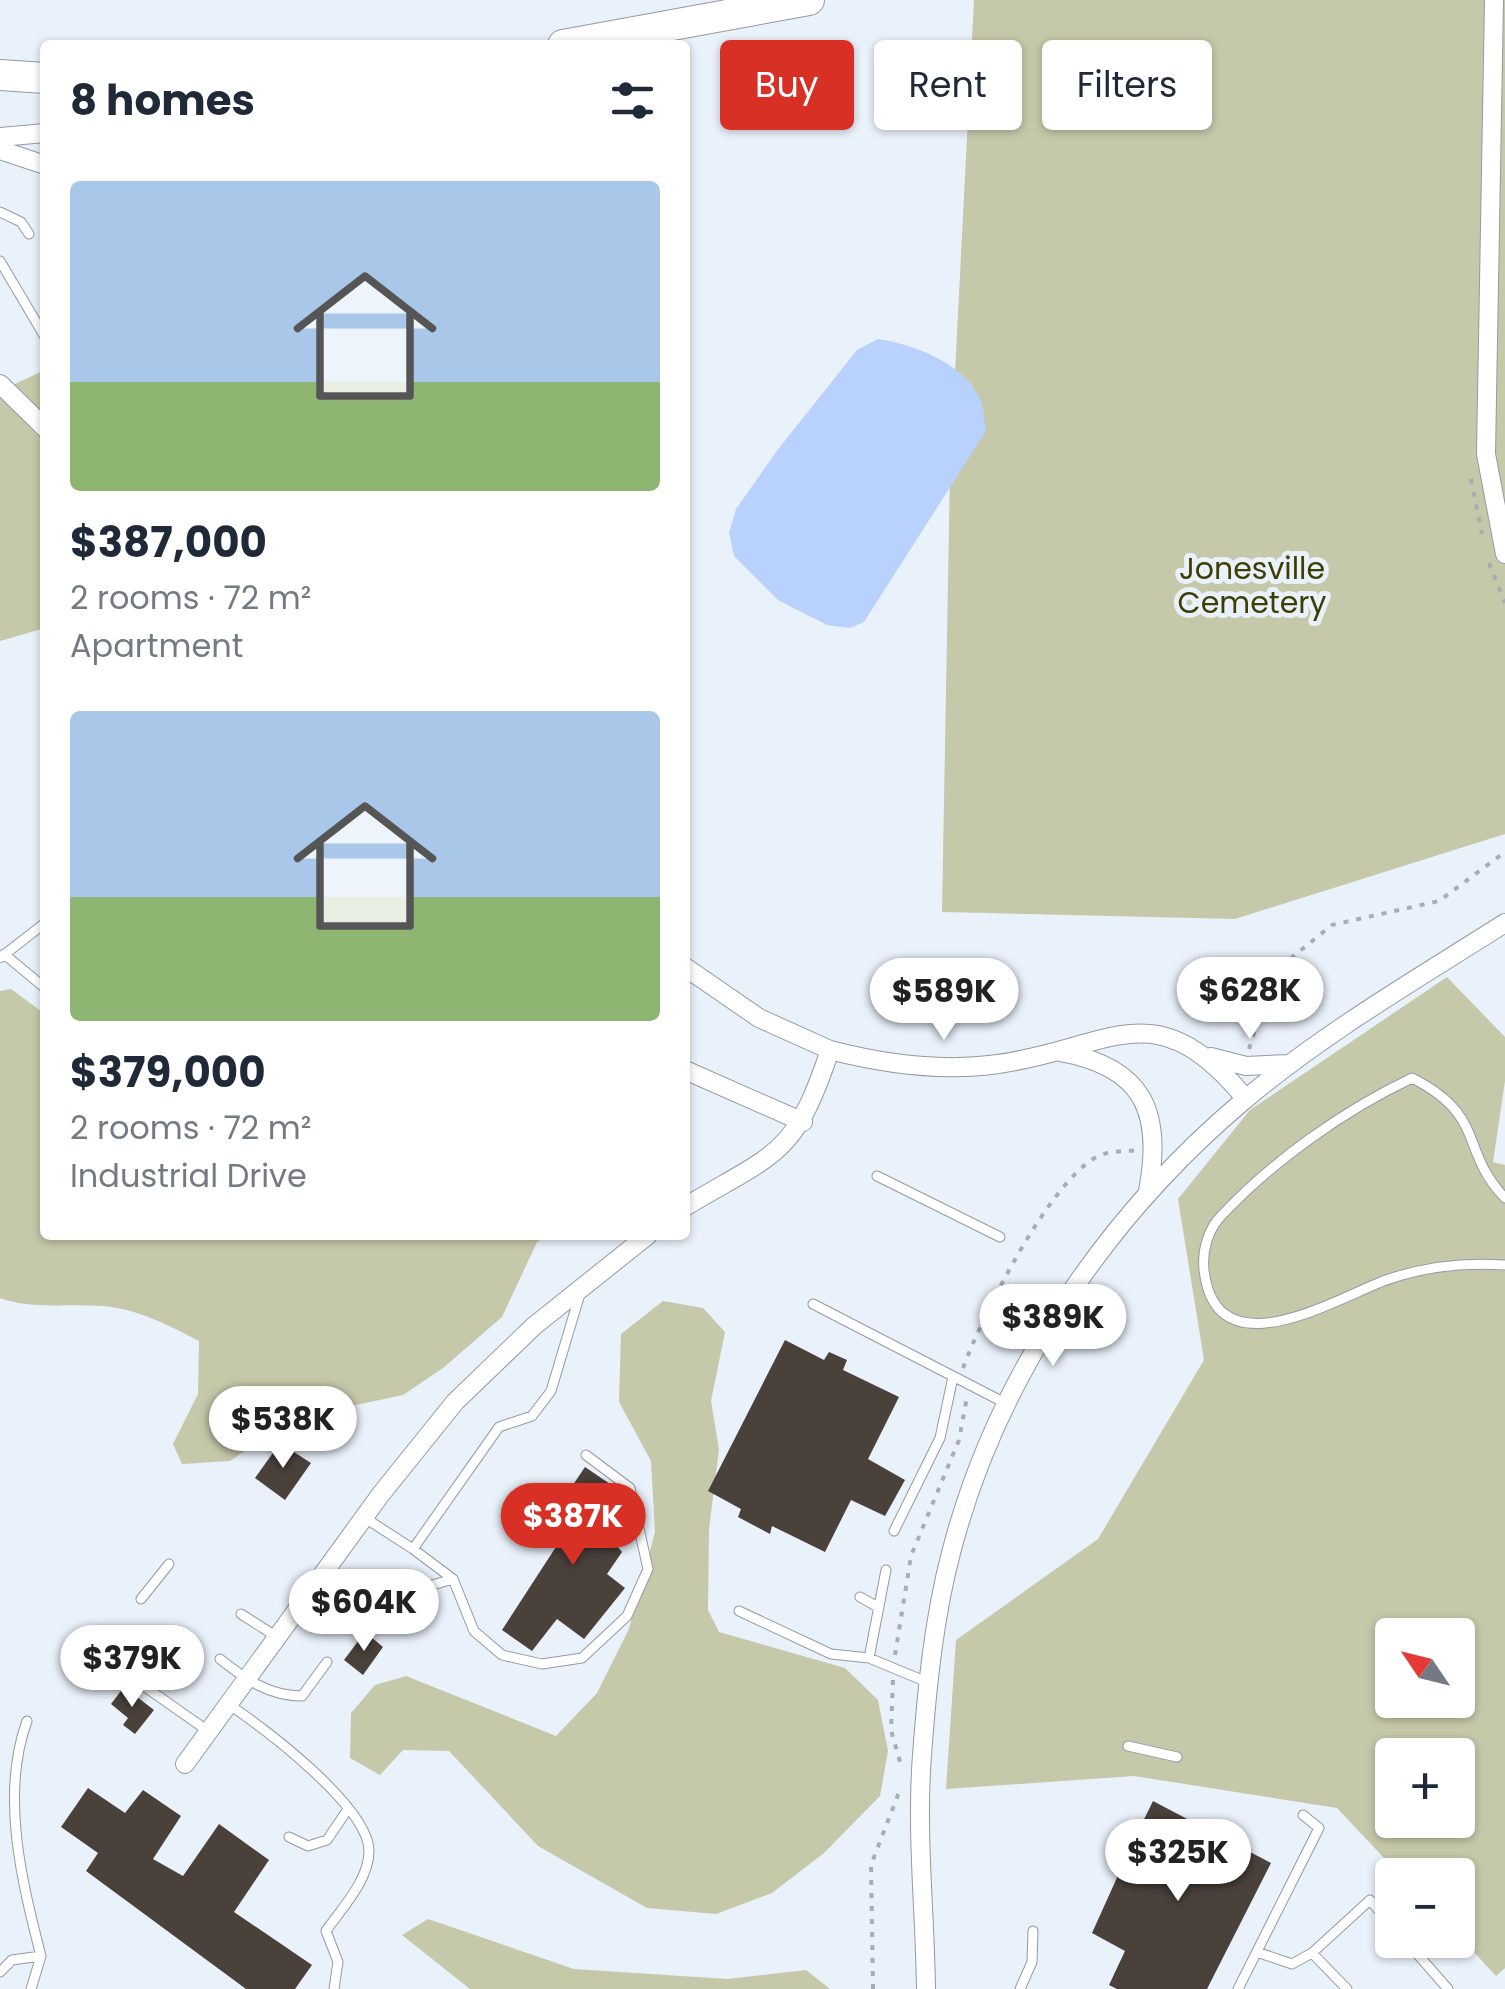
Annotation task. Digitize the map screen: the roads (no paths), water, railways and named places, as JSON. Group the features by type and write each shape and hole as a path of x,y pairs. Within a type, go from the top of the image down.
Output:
{"main road":[{"path":"590,40 809,0"},
{"path":"0,75 40,78"}],"street":[{"path":"1494,0 1486,454 1505,554"},
{"path":"0,138 40,134"},
{"path":"0,150 40,164"},
{"path":"0,384 40,423"},
{"path":"926,1989 919,1828 930,1683 950,1554 976,1476 1007,1404 1091,1265 1147,1194 1246,1098 1505,922"},
{"path":"690,970 759,1018 830,1050 938,1067 993,1065 1132,1032 1170,1036 1205,1055 1246,1066 1294,1062"},
{"path":"690,1204 768,1160 803,1122 830,1050"},
{"path":"1060,1052 1112,1068 1135,1087 1151,1114 1154,1146 1147,1194"},
{"path":"1205,1055 1246,1098"},
{"path":"690,1072 803,1122"},
{"path":"184,1764 364,1517 455,1402 506,1351 642,1240"}],"lane":[{"path":"0,212 21,222 29,234"},
{"path":"0,261 40,329"},
{"path":"40,927 2,956 40,984"},
{"path":"1505,1198 1491,1183 1464,1118 1444,1094 1412,1078 1372,1098 1252,1183 1209,1228 1204,1269 1213,1301 1236,1319 1256,1326 1306,1316 1387,1280 1457,1261 1505,1264"},
{"path":"878,1176 1000,1237"},
{"path":"413,1549 499,1427 532,1416 551,1392 582,1287"},
{"path":"814,1304 1007,1404"},
{"path":"894,1531 940,1438 953,1377"},
{"path":"364,1517 453,1579 474,1631 502,1655 542,1664 582,1658 627,1616 648,1569 630,1488 586,1455"},
{"path":"141,1599 169,1564"},
{"path":"869,1658 886,1570"},
{"path":"374,1602 453,1579"},
{"path":"860,1597 878,1607"},
{"path":"739,1611 831,1654 869,1658 930,1683"},
{"path":"241,1614 277,1637"},
{"path":"104,1658 208,1732"},
{"path":"220,1659 246,1680 282,1696 302,1696 327,1662"},
{"path":"228,1704 281,1740 348,1809 370,1848 364,1874 326,1931 338,1962 334,1989"},
{"path":"27,1721 12,1753 15,1856 41,1956 32,1988"},
{"path":"1128,1746 1177,1757"},
{"path":"289,1837 308,1846 327,1840 348,1809"},
{"path":"1238,1989 1319,1828 1303,1815"},
{"path":"1256,1952 1292,1964 1312,1953 1370,1900 1375,1906"},
{"path":"1020,1989 1032,1962 1034,1931"},
{"path":"1312,1953 1347,1989"},
{"path":"0,1972 12,1960 41,1956"},
{"path":"1421,1958 1448,1989"}],"water":[{"path":"878,339 936,357 962,375 980,399 986,431 864,622 850,628 827,625 778,600 734,556 729,533 736,509 779,448 857,350"}],"park label":[{"name":"Jonesville Cemetery","path":"1252,586"}]}
